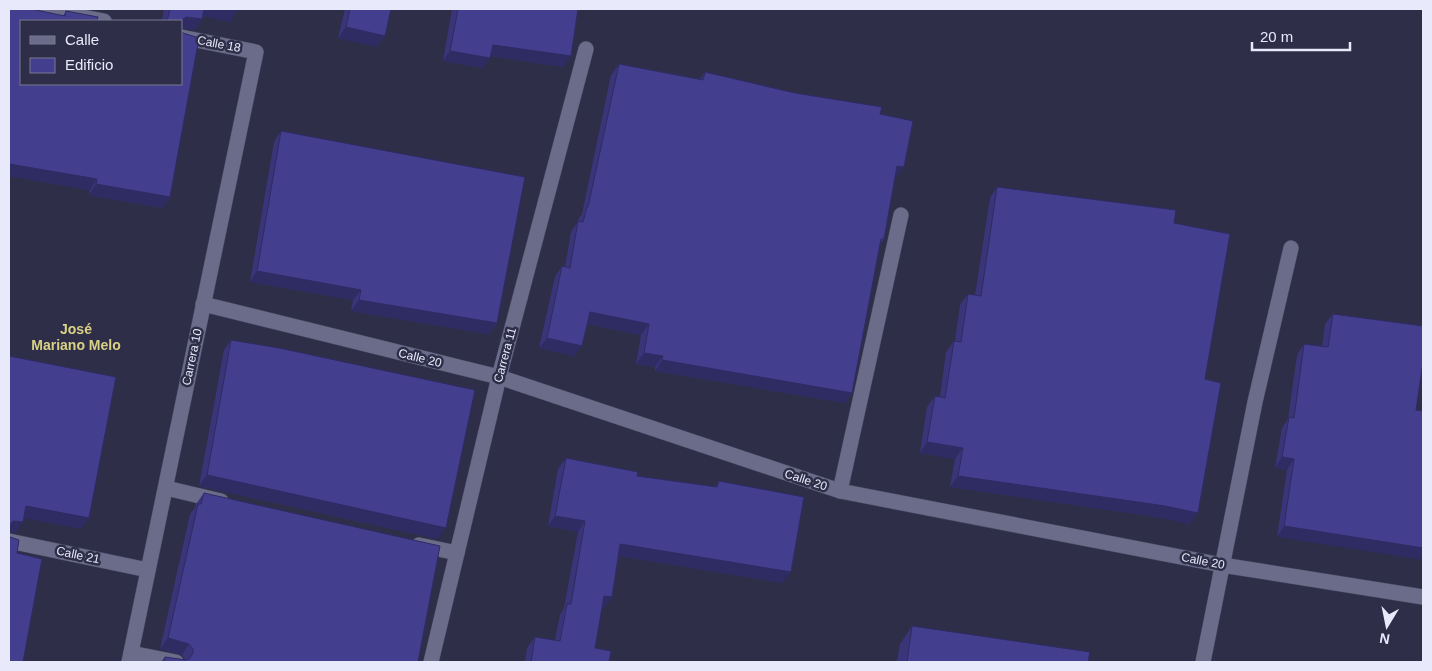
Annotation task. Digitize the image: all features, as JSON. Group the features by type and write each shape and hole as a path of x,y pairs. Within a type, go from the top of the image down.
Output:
{"street":[{"path":"42,9 99,20"},
{"name":"Calle 18","path":"182,37 256,52"},
{"name":"Carrera 11","path":"431,662 499,377 586,49"},
{"name":"Carrera 10","path":"130,658 256,52"},
{"path":"840,491 901,215"},
{"path":"1203,662 1255,402 1291,248"},
{"name":"Calle 20","path":"204,304 499,377 840,491 1222,565 1423,597"},
{"path":"166,488 234,504"},
{"name":"Calle 21","path":"9,541 148,570"},
{"path":"403,541 457,553"},
{"path":"130,658 176,662"}],"building":[{"path":"9,9 31,9 65,16 66,11 98,17 97,20 20,20 20,85 182,85 182,32 199,38 170,197 96,184 97,179 9,164"},
{"path":"170,9 204,9 202,19 186,17 182,20 167,20"},
{"path":"350,9 391,9 385,36 346,27"},
{"path":"458,9 578,9 571,56 493,45 490,58 450,51"},
{"path":"619,64 703,80 705,72 795,93 882,107 880,114 913,121 904,167 897,166 852,393 662,360 663,356 644,353 649,324 590,312 582,346 547,338 562,266 570,268 578,221 583,222 588,207"},
{"path":"281,131 525,177 497,323 359,300 361,290 257,271"},
{"path":"997,187 1176,210 1174,223 1230,234 1205,379 1221,383 1198,513 1165,506 958,476 963,448 927,442 935,396 945,398 954,341 961,342 968,294 981,296"},
{"path":"1333,314 1423,326 1423,362 1416,410 1423,411 1423,548 1284,526 1294,459 1282,457 1289,417 1294,418 1304,344 1328,347"},
{"path":"231,340 279,348 475,390 446,528 207,475"},
{"path":"9,356 116,377 89,518 26,506 23,522 13,521 9,526"},
{"path":"566,458 638,472 637,476 717,487 719,481 804,497 791,572 620,544 612,597 604,596 595,648 611,651 609,662 531,662 535,637 560,641 567,604 571,604 585,521 555,516"},
{"path":"204,493 440,546 418,662 164,662 165,657 186,660 193,653 193,649 189,644 168,638 198,504 201,504"},
{"path":"9,535 19,540 17,553 42,559 23,662 9,662"},
{"path":"912,626 1090,652 1088,662 907,662"}],"district":[{"name":"José Mariano Melo","path":"76,338"}]}
